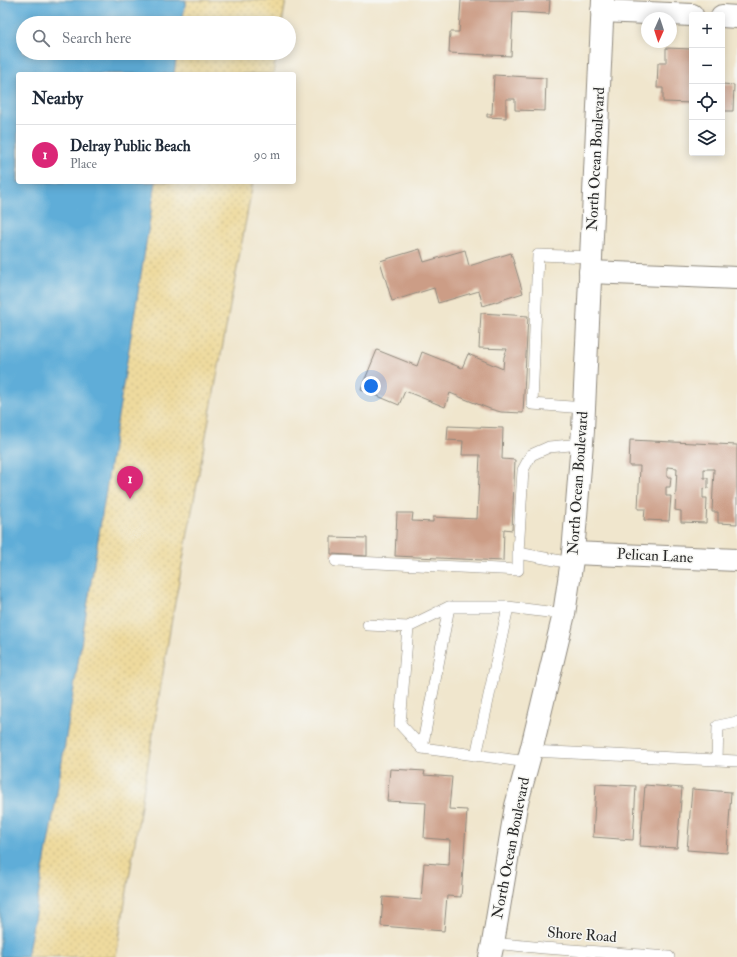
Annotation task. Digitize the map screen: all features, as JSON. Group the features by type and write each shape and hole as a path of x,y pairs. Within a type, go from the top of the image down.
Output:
{"main road":[{"path":"602,6 689,15"},
{"name":"North Ocean Boulevard","path":"491,950 516,806 564,614 572,558 584,408 602,6"},
{"path":"725,16 737,17"},
{"path":"591,265 737,278"},
{"name":"Pelican Lane","path":"572,558 737,560"}],"lane":[{"path":"584,408 532,404 538,255 591,265"},
{"path":"336,561 518,570 523,470 531,455 548,447 582,444"},
{"path":"518,553 572,558"},
{"path":"368,625 408,627 449,607 508,607 564,614"},
{"path":"422,748 449,607"},
{"path":"476,756 508,607"},
{"path":"408,627 400,724 422,748 476,756 737,761"},
{"path":"717,760 718,726 737,722"},
{"name":"Shore Road","path":"491,950 544,948 669,957"}],"sand":[{"path":"142,0 286,0 283,16 140,16"},
{"path":"133,60 276,60 273,72 131,72"},
{"path":"114,184 253,184 171,624 116,957 0,957"}],"water":[{"path":"0,0 186,0 183,16 16,16 16,60 176,60 174,72 16,72 16,184 156,184 54,811 27,957 0,957"}],"building":[{"path":"461,0 550,0 549,14 513,12 511,56 449,53 450,32 459,32"},
{"path":"666,48 689,49 689,103 663,102 663,88 657,88 658,63 666,63"},
{"path":"494,75 546,78 545,111 515,110 515,99 506,99 506,118 487,117 487,114 492,114"},
{"path":"725,84 734,85 733,111 725,111"},
{"path":"420,249 424,262 465,250 469,266 511,253 523,293 483,306 479,291 438,303 434,288 392,301 380,261"},
{"path":"481,313 528,316 523,413 501,412 490,409 450,393 445,407 405,391 399,405 361,389 377,350 417,366 422,352 462,368 468,354 503,369 504,357 507,349 479,348"},
{"path":"448,426 503,428 502,459 515,460 512,530 504,529 503,561 395,556 397,513 413,513 412,521 433,522 433,517 477,519 480,455 462,455 463,441 447,440"},
{"path":"630,440 737,445 737,524 718,523 718,512 712,512 714,469 704,469 704,478 708,478 708,489 703,488 703,498 707,498 706,523 681,522 681,511 675,510 677,468 667,467 667,477 671,477 670,487 666,487 666,496 671,496 669,521 644,520 645,509 638,509 640,466 629,466"},
{"path":"331,537 367,538 367,556 331,554"},
{"path":"390,769 425,771 424,775 452,777 449,809 467,810 461,897 447,896 444,931 381,926 383,897 421,900 424,863 449,865 450,840 424,838 426,803 387,801"},
{"path":"596,784 636,786 633,840 593,837"},
{"path":"645,785 682,788 677,848 640,846"},
{"path":"692,789 731,792 727,853 687,850"}],"place":[{"name":"Delray Public Beach","path":"130,499"}]}
